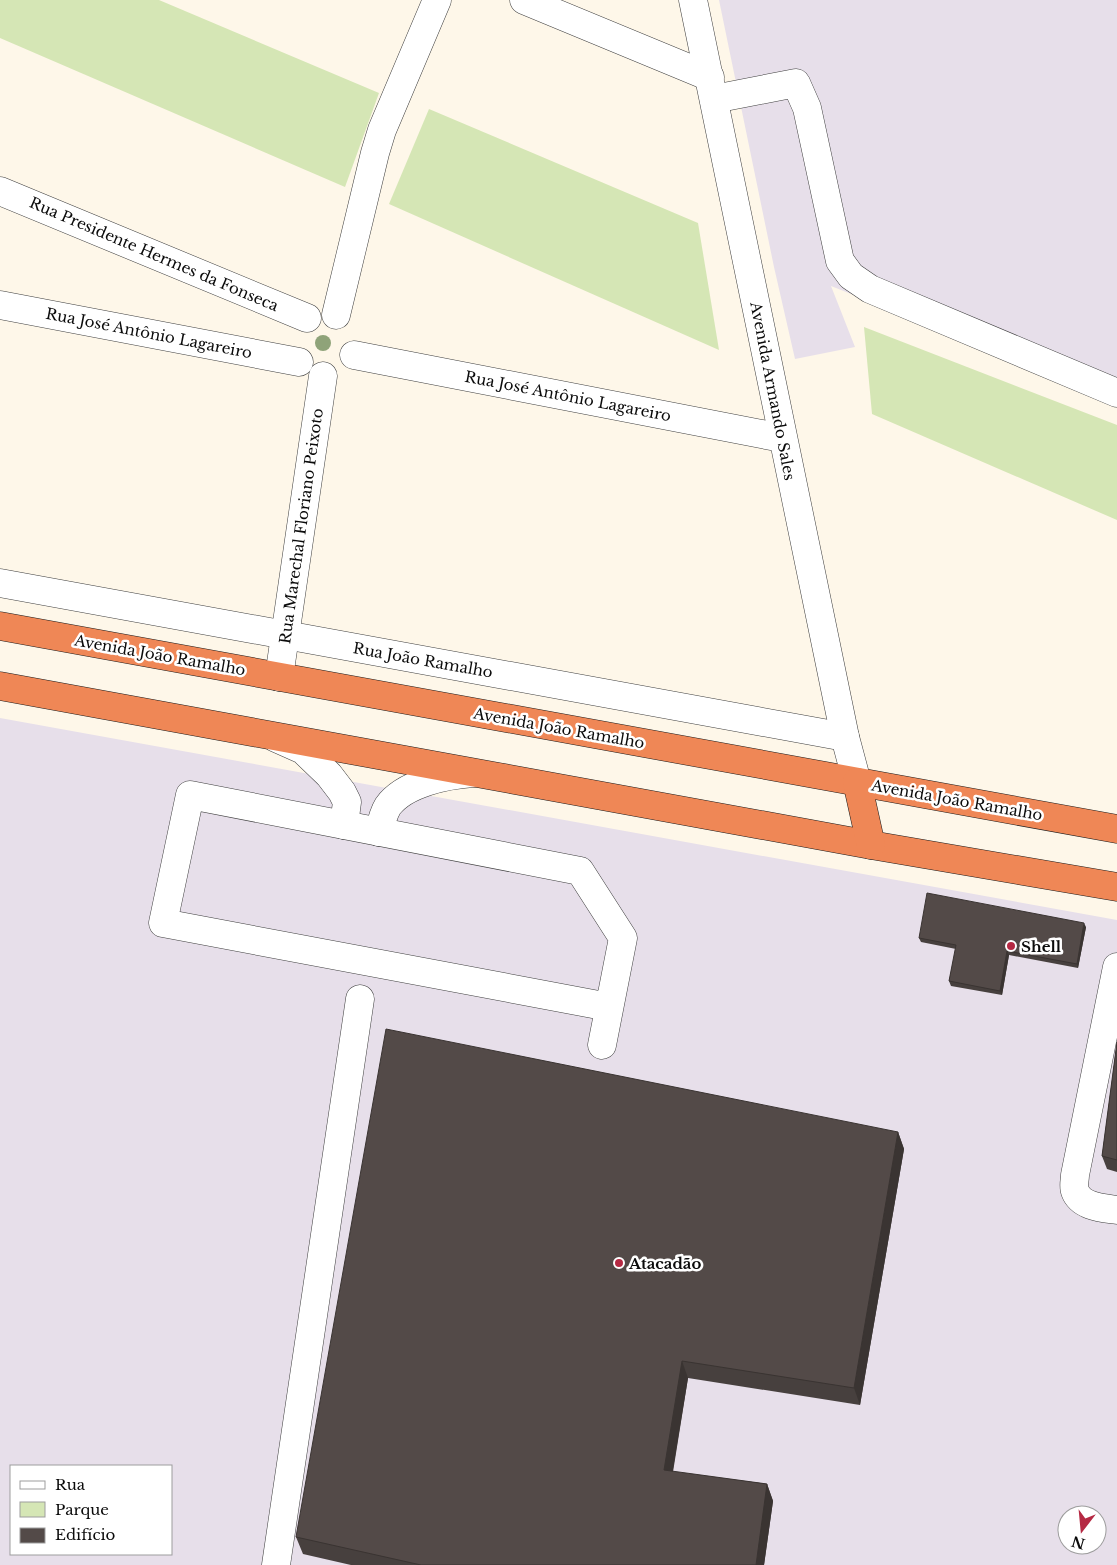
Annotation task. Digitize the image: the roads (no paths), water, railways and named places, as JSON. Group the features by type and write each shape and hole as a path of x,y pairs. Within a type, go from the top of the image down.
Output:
{"highway":[{"name":"Avenida João Ramalho","path":"0,626 1117,830"},
{"path":"0,686 871,845 1117,887"},
{"path":"857,782 871,845"}],"street":[{"path":"336,315 374,153 437,0"},
{"path":"524,0 712,88 796,83 808,108 840,261 851,276 870,289 1117,393"},
{"name":"Avenida Armando Sales","path":"693,0 782,438 845,737 857,782"},
{"name":"Rua Presidente Hermes da Fonseca","path":"0,190 308,318"},
{"name":"Rua José Antônio Lagareiro","path":"0,305 299,362"},
{"path":"316,314 336,315 351,327 355,336 356,346 354,355 342,370 323,376 314,373 299,362 294,352 295,333 300,324 316,314"},
{"name":"Rua José Antônio Lagareiro","path":"354,355 782,438"},
{"name":"Rua Marechal Floriano Peixoto","path":"279,677 323,376"},
{"name":"Rua João Ramalho","path":"0,583 845,737"},
{"path":"270,736 303,750 329,775 342,792 346,802 347,811 344,825"},
{"path":"379,832 388,807 406,791 453,775 473,773"},
{"path":"602,1045 623,938 580,871 190,795 163,923 609,1007"},
{"path":"1117,966 1075,1175 1075,1191 1083,1201 1096,1207 1117,1210"},
{"path":"276,1565 360,999"}],"place":[{"name":"Shell","path":"1011,946"},
{"name":"Atacadão","path":"619,1263"}]}
